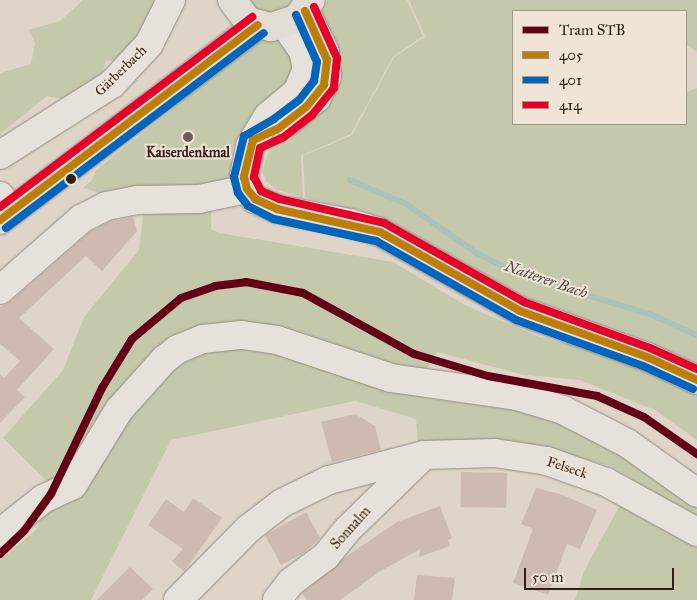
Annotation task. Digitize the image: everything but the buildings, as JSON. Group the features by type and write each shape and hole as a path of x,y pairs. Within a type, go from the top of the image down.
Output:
{"main road":[{"path":"190,75 220,33 233,3 258,25"},
{"path":"4,209 139,117 190,75 258,25 300,12"}],"street":[{"name":"Gärberbach","path":"0,155 112,84 150,44 171,0"},
{"path":"300,12 303,52 307,69 306,78 297,92 268,116 253,140 244,165 247,189 260,203 277,209 350,223 380,232 520,312 648,357 697,380"},
{"path":"0,290 32,259 81,219 106,206 137,200 199,199 247,189"},
{"path":"0,533 42,499 73,485 119,410 165,359 178,349 203,339 242,335 277,340 391,378 517,396 564,410 627,443 697,493"},
{"name":"Felseck","path":"178,600 248,529 282,503 329,480 424,455 495,453 547,461 606,482 697,532"},
{"name":"Sonnalm","path":"277,600 291,582 326,556 347,530 424,455"}],"green space":[{"path":"83,0 159,0 124,60 106,61 99,81 70,101 47,96 0,134 0,73 31,64 35,43 28,30 60,21"},
{"path":"244,0 297,0 276,14 256,11"},
{"path":"328,0 407,0 423,36 393,57 351,134 301,156 303,198 275,189 266,181 262,171 270,149 279,139 284,142 302,127 320,11"},
{"path":"409,0 697,0 697,52 687,45 687,10 512,10 512,125 687,125 687,92 697,88 697,368 604,327 502,289 421,238 367,212 305,198 303,156 352,135 394,57 425,37"},
{"path":"255,37 274,37 283,41 293,58 294,77 239,136 233,148 230,174 222,185 117,198 83,188 92,180 96,170 173,109"},
{"path":"144,207 211,211 211,229 219,233 393,262 465,305 537,336 619,358 697,393 697,440 655,410 580,380 524,375 437,352 428,366 424,398 547,414 620,448 697,499 697,519 610,466 523,443 418,444 416,419 355,401 171,440 91,600 0,600 0,560 37,529 55,489 3,438 63,370 84,317 139,250"},
{"path":"621,503 697,546 697,600 575,600 584,571"}],"waterway":[{"name":"Natterer Bach","path":"350,180 406,204 478,254 524,276 652,315 697,335"}],"tram line":[{"name":"STB","path":"0,554 24,531 51,494 102,388 132,339 181,298 215,286 246,282 303,293 414,354 488,376 597,396 644,417 697,454"}],"transit line":[{"name":"414","path":"314,7 337,58 334,88 312,115 284,137 260,148 254,177 261,191 280,199 384,223 524,302 650,348 697,369"},
{"name":"405","path":"305,11 327,60 324,85 306,107 279,128 253,140 244,177 247,189 255,199 277,209 380,232 520,311 647,357 697,380"},
{"name":"401","path":"296,15 317,62 314,81 299,100 274,119 244,136 234,177 238,193 248,206 274,219 376,241 516,320 643,366 693,389"},
{"name":"414","path":"0,207 252,17"},
{"name":"405","path":"0,220 258,25"},
{"name":"401","path":"6,228 264,33"}],"place":[{"name":"Kaiserdenkmal","path":"188,137"}]}
